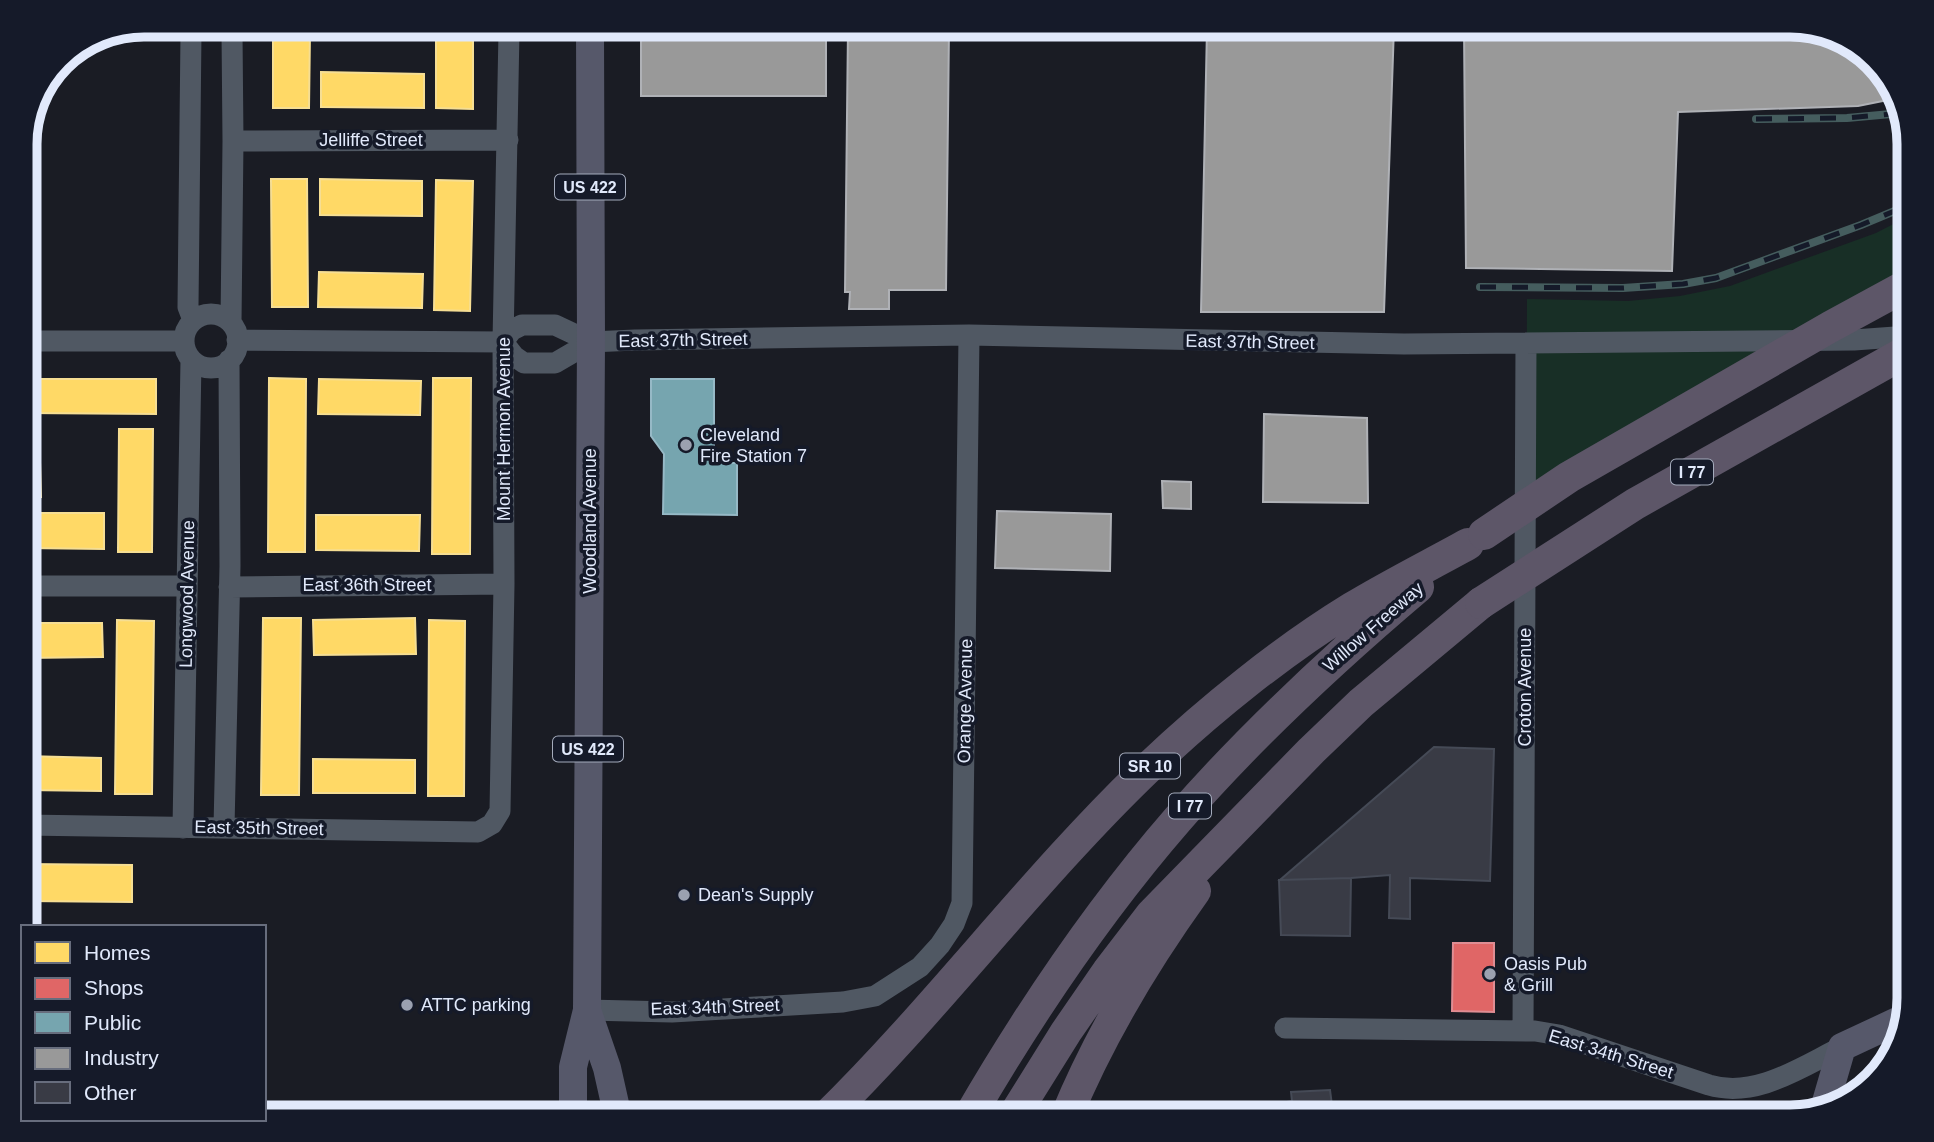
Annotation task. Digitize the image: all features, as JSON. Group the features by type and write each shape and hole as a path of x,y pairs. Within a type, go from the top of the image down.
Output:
{"highway":[{"name":"Willow Freeway","path":"977,1105 1086,935 1178,819 1323,670 1368,629 1476,539 1569,477 1897,291"},
{"name":"I 77","path":"1021,1105 1066,1032 1151,915 1311,751 1362,703 1481,604 1635,504 1897,357"},
{"name":"SR 10","path":"838,1105 1092,825 1149,767 1245,684 1314,634 1352,608 1476,539"},
{"path":"1072,1105 1099,1045 1134,982 1177,917 1256,808"}],"main road":[{"name":"Woodland Avenue","path":"573,1105 573,1067 587,1010 590,37"},
{"name":"Woodland Avenue","path":"587,1010 607,1068 615,1105"},
{"path":"1827,1099 1842,1047 1895,1022"}],"street":[{"path":"191,37 188,307 193,320"},
{"path":"224,827 233,341 232,37"},
{"name":"Mount Hermon Avenue","path":"492,824 500,811 504,584 503,342 509,37"},
{"name":"Jelliffe Street","path":"233,141 508,140"},
{"path":"208,314 224,318 233,341 215,368 206,368 188,351 185,333 193,320 208,314"},
{"name":"East 37th Street","path":"591,342 555,363 524,363 514,356 503,342 512,330 522,325 555,325 591,342 969,335 1405,345 1854,340 1897,337"},
{"name":"Orange Avenue","path":"843,1002 875,996 920,967 954,924 962,903 969,335"},
{"path":"233,341 503,342"},
{"path":"37,342 188,351"},
{"name":"Croton Avenue","path":"1523,1031 1526,343"},
{"name":"Longwood Avenue","path":"183,828 188,351"},
{"name":"East 36th Street","path":"229,587 504,584"},
{"path":"37,586 187,586"},
{"name":"East 35th Street","path":"37,825 478,832 492,824"},
{"name":"East 34th Street","path":"587,1010 672,1012 843,1002"},
{"name":"East 34th Street","path":"1285,1028 1523,1031 1559,1035 1728,1089 1747,1088 1768,1082 1842,1047"}],"green space":[{"path":"1897,222 1897,291 1526,502 1527,299 1628,301 1680,296 1730,286 1876,233"}],"building: Homes":[{"path":"273,37 310,37 309,108 273,108"},
{"path":"436,37 473,37 473,109 436,108"},
{"path":"321,72 424,74 424,108 321,107"},
{"path":"271,179 307,179 308,307 272,307"},
{"path":"320,179 422,181 422,216 320,215"},
{"path":"436,180 473,181 470,311 434,310"},
{"path":"319,272 423,274 422,308 318,307"},
{"path":"269,378 306,379 305,552 268,552"},
{"path":"433,378 471,378 470,554 432,554"},
{"path":"37,379 156,379 156,414 37,413"},
{"path":"319,379 421,381 420,415 318,414"},
{"path":"37,427 39,427 41,497 37,497"},
{"path":"119,429 153,429 152,552 118,552"},
{"path":"37,513 104,513 104,549 37,548"},
{"path":"316,515 420,515 419,551 316,550"},
{"path":"263,618 301,618 299,795 261,795"},
{"path":"415,618 416,654 314,655 313,620"},
{"path":"117,620 154,621 152,794 115,794"},
{"path":"429,620 465,621 464,796 428,796"},
{"path":"37,623 102,623 103,657 37,658"},
{"path":"37,756 101,758 101,791 37,790"},
{"path":"313,759 415,760 415,793 313,793"},
{"path":"37,864 132,865 132,902 37,901"}],"building: Shops":[{"path":"1453,943 1494,943 1494,1012 1452,1011"}],"building: Public":[{"name":"Cleveland Fire Station 7","path":"651,379 714,379 714,463 737,463 737,515 663,514 664,454 651,436"}],"building: Industry":[{"path":"641,37 826,37 826,96 641,96"},
{"path":"848,37 949,37 946,290 889,290 889,309 849,309 850,292 845,292"},
{"path":"1207,37 1394,37 1384,312 1201,312"},
{"path":"1464,37 1790,37 1818,40 1844,51 1866,68 1888,100 1858,106 1678,112 1672,271 1466,268"},
{"path":"1264,414 1367,418 1368,503 1263,502"},
{"path":"1162,481 1191,482 1191,509 1163,508"},
{"path":"997,511 1111,514 1110,571 995,568"}],"building: Other":[{"path":"1434,747 1494,749 1490,881 1410,878 1410,919 1389,918 1390,875 1280,880"},
{"path":"1351,878 1350,936 1281,935 1279,880"},
{"path":"1330,1090 1332,1105 1286,1105 1286,1102 1292,1101 1291,1092"}],"railway":[{"path":"1756,119 1847,118 1893,114"},
{"path":"1480,287 1623,288 1683,284 1716,278 1897,210"}],"place":[{"name":"Cleveland Fire Station 7","path":"686,445"},
{"name":"Dean's Supply","path":"684,895"},
{"name":"Oasis Pub & Grill","path":"1490,974"},
{"name":"ATTC parking","path":"407,1005"}]}
